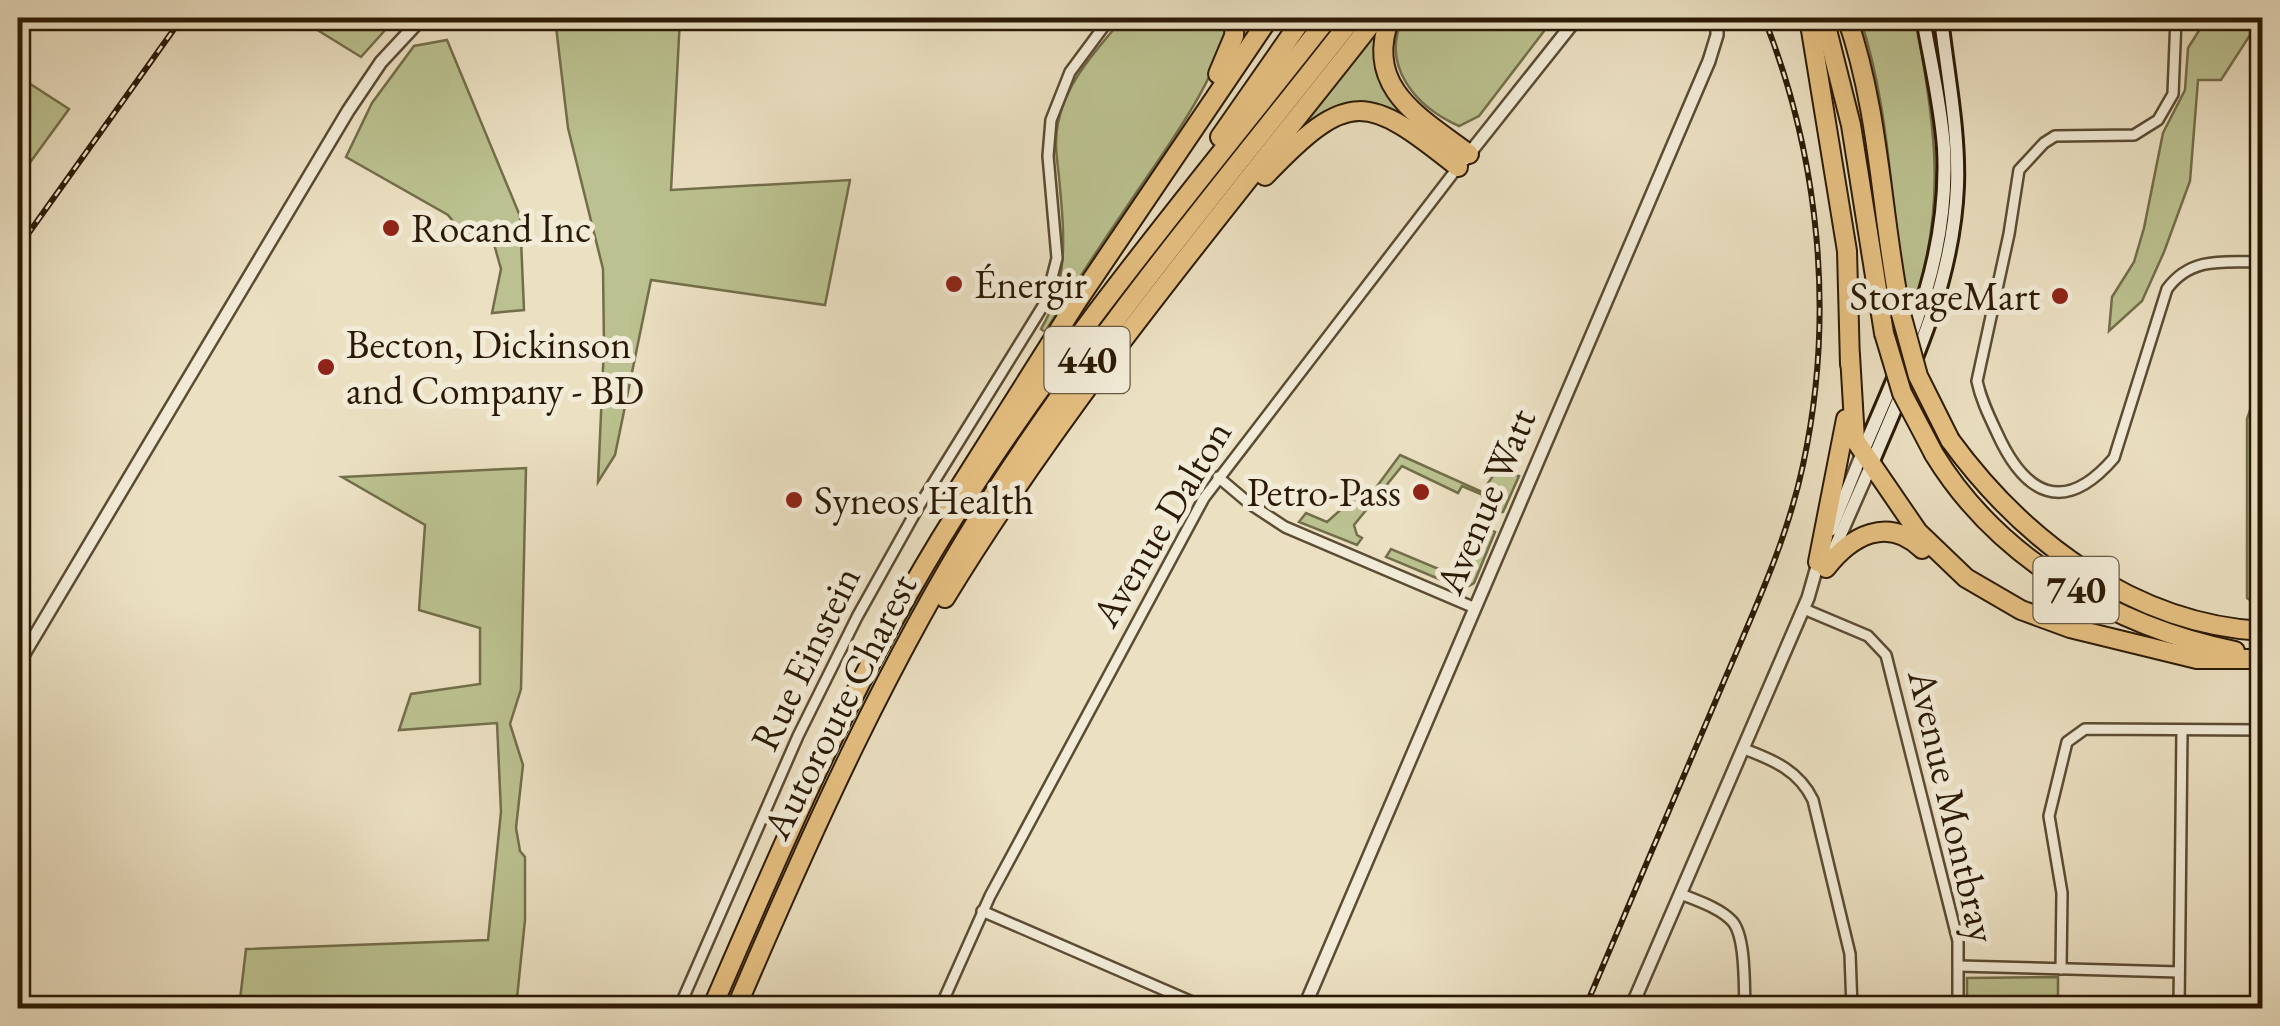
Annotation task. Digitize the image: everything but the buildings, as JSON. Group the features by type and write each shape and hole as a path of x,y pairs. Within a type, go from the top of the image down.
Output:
{"highway":[{"path":"1165,170 1228,53 1235,18"},
{"path":"888,630 919,554 1009,405 1269,18"},
{"path":"1056,364 1093,307 1258,86 1303,18"},
{"name":"Autoroute Charest","path":"712,1008 823,756 888,630 962,504 1056,364 1328,18"},
{"name":"Autoroute Charest","path":"736,1008 860,728 939,584 1037,430 1098,346 1353,18"},
{"path":"860,728 910,658 1023,478 1165,288 1376,18"},
{"path":"1390,18 1383,55 1393,89 1463,161"},
{"path":"1809,18 1847,252 1852,431 1902,512 1934,550 1994,597"},
{"name":"740","path":"1824,18 1851,124 1884,334 1902,393 1947,476 1981,516 2026,556 2073,588 2157,628 2262,658"},
{"name":"740","path":"1848,18 1875,130 1900,314 1918,376 1950,440 1982,483 2015,517 2064,558 2095,577 2160,608 2262,631"},
{"path":"1165,288 1282,158 1314,128 1332,118 1359,111 1390,118 1463,161"},
{"path":"1822,565 1842,446 1850,355"},
{"path":"1822,565 1862,536 1882,530 1895,532 1912,539 1962,583 2052,623 2197,659 2262,658"}],"main road":[{"path":"1867,457 1919,318 1940,235 1943,137 1923,18"},
{"path":"1867,457 1930,324 1952,243 1956,154 1940,18"}],"street":[{"path":"18,664 348,111 381,62 422,18"},
{"name":"Rue Einstein","path":"679,1008 798,736 850,630 919,506 1046,301 1057,258 1048,156 1051,120 1070,72 1110,18"},
{"path":"1550,52 1570,18"},
{"name":"Avenue Dalton","path":"940,1008 982,911 1218,477 1577,18"},
{"name":"Avenue Watt","path":"1304,1008 1709,61 1717,35 1717,18"},
{"path":"2176,18 2173,94 2158,120 2134,135 2056,136 2019,170 1977,381 1980,397 2017,471 2030,484 2047,490 2083,488 2114,458 2166,289 2175,277 2207,262 2262,262"},
{"path":"1631,1008 1867,457"},
{"path":"1218,477 1286,527 1474,608"},
{"name":"Avenue Montbray","path":"1804,609 1868,636 1886,655 1958,941 1958,1008"},
{"path":"2061,969 2062,893 2049,816 2067,742 2085,729 2262,730"},
{"path":"2179,1008 2182,730"},
{"path":"1744,750 1793,772 1805,783 1813,800 1850,954 1852,1008"},
{"path":"1682,894 1734,923 1740,936 1746,1008"},
{"path":"982,911 1206,1008"},
{"path":"1959,966 2180,972"}],"green space":[{"path":"298,18 396,18 361,57"},
{"path":"555,18 680,18 671,190 850,180 825,305 651,280 615,455 598,482 603,269 568,128"},
{"path":"1123,18 1227,18 1215,63 1188,115 1045,332 1041,329 1057,292 1063,255 1056,150 1058,123 1075,80"},
{"path":"1403,18 1554,18 1479,116 1459,126 1429,108 1406,83 1396,52"},
{"path":"1860,18 1916,18 1935,166 1930,236 1912,315 1903,278 1885,128"},
{"path":"2207,18 2261,18 2221,80 2198,80 2190,181 2142,301 2109,331 2112,297 2134,262 2144,228 2163,133 2185,90 2188,48"},
{"path":"1377,28 1411,121 1386,109 1306,128 1302,125"},
{"path":"447,40 520,216 524,310 492,313 501,269 494,244 471,244 448,215 346,157 372,103 414,46"},
{"path":"18,76 69,109 18,179"},
{"path":"2262,375 2261,607 2247,598 2247,419"},
{"path":"1400,455 1482,492 1497,470 1519,476 1503,512 1498,513 1480,503 1483,495 1462,486 1458,493 1402,466 1354,525 1362,538 1357,545 1299,522 1306,513 1327,522 1365,488 1372,493"},
{"path":"526,468 521,689 510,724 523,765 516,828 525,857 525,920 516,1008 239,1008 246,949 488,940 501,812 497,723 399,730 411,694 480,684 480,628 419,610 425,525 342,477"},
{"path":"1484,526 1495,532 1474,583 1463,589 1386,557 1391,549 1448,573 1454,563 1466,566"},
{"path":"2058,977 2058,1008 1967,1008 1967,978"}],"railway":[{"path":"18,248 182,18"},
{"path":"1585,1008 1766,581 1803,465 1818,352 1816,238 1798,126 1764,18"}],"place":[{"name":"Rocand Inc","path":"391,228"},
{"name":"Énergir","path":"954,284"},
{"name":"StorageMart","path":"2060,296"},
{"name":"Becton, Dickinson and Company - BD","path":"326,367"},
{"name":"Petro-Pass","path":"1421,492"},
{"name":"Syneos Health","path":"794,500"}]}
